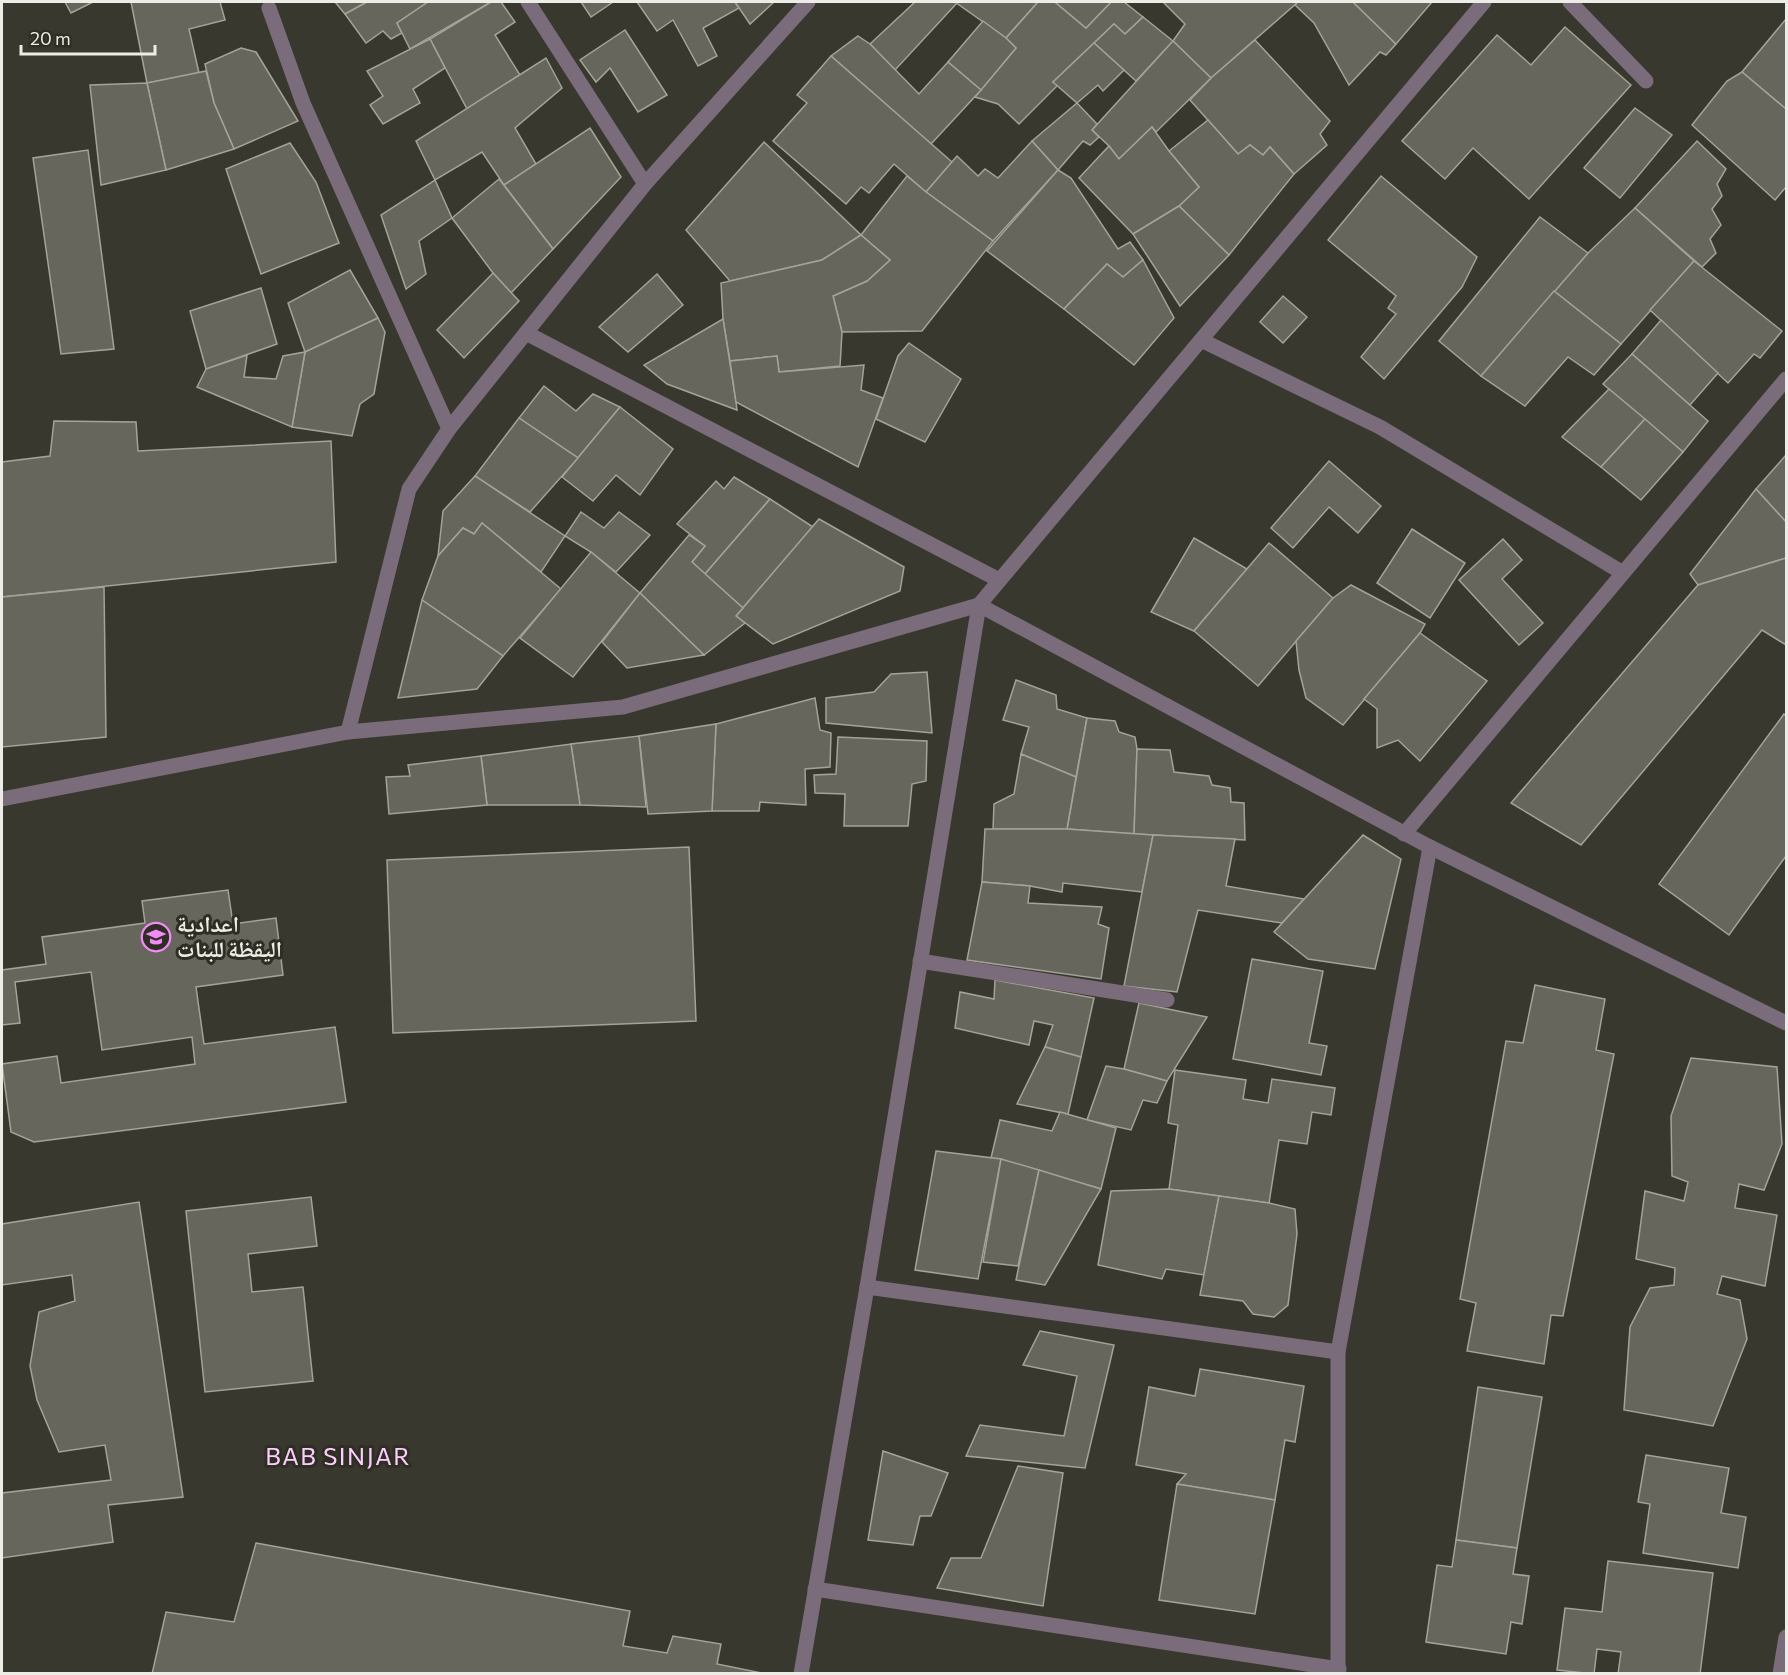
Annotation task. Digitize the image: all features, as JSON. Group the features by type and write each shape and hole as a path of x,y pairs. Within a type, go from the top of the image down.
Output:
{"street":[{"path":"528,2 645,184"},
{"path":"348,732 409,489 449,429 645,184 808,2"},
{"path":"801,1674 979,605 1484,2"},
{"path":"1570,2 1646,81"},
{"path":"269,8 303,103 449,429"},
{"path":"526,333 999,580"},
{"path":"1201,340 1380,427 1623,573"},
{"path":"1404,834 1786,379"},
{"path":"2,799 348,732 623,707 979,605 1404,834 1786,1023"},
{"path":"815,1589 1338,1671 1338,1352 1430,847"},
{"path":"920,961 1167,1000"},
{"path":"867,1287 1338,1352"},
{"path":"1780,1674 1786,1637"}],"building":[{"path":"65,2 93,2 71,13"},
{"path":"131,2 220,2 225,20 189,29 199,73 147,83"},
{"path":"335,2 367,2 345,14"},
{"path":"367,2 428,2 397,23 402,33 391,39 383,31 366,43 345,14"},
{"path":"428,2 491,2 410,49 397,23"},
{"path":"491,2 501,2 515,22 495,35 520,75 467,109 430,39"},
{"path":"581,2 613,2 591,17"},
{"path":"637,2 735,2 739,8 703,28 717,56 698,66 673,20 657,31"},
{"path":"735,2 774,2 750,24"},
{"path":"915,2 957,3 895,70 870,44"},
{"path":"955,2 1038,2 1006,38"},
{"path":"1038,2 1055,2 1086,28 1111,2 1124,2 1143,17 1125,34 1114,24 1053,82 1058,85 1019,124 998,104 975,97 1016,48 1006,38"},
{"path":"1055,2 1111,2 1086,28"},
{"path":"1163,2 1298,2 1211,78 1173,41 1185,24"},
{"path":"1298,2 1353,2 1396,44 1386,55 1380,52 1349,85 1314,23 1295,5"},
{"path":"1353,2 1432,2 1396,44"},
{"path":"1143,17 1173,41 1136,81 1094,43 1114,24 1125,34"},
{"path":"1786,19 1786,109 1742,72"},
{"path":"983,21 1016,48 981,90 948,62"},
{"path":"1565,27 1631,85 1529,199 1473,148 1445,179 1402,141 1497,35 1531,65"},
{"path":"625,30 667,95 638,112 610,68 596,82 580,60"},
{"path":"858,36 870,44 919,94 948,62 981,90 931,144 831,56"},
{"path":"430,39 445,68 413,89 420,103 383,124 370,105 383,96 367,71"},
{"path":"1255,40 1330,121 1320,134 1327,145 1294,174 1270,147 1263,155 1250,145 1238,154 1190,100 1211,78"},
{"path":"1173,41 1211,78 1156,132 1152,127 1119,159 1092,130"},
{"path":"1094,43 1124,70 1103,91 1098,85 1077,103 1053,82"},
{"path":"241,48 256,52 298,121 234,149 214,103 205,64"},
{"path":"831,56 952,162 926,192 894,164 869,193 861,187 846,204 773,141 807,103 797,95"},
{"path":"546,58 562,88 515,128 536,164 504,185 482,152 435,180 416,141"},
{"path":"206,71 214,103 234,149 166,170 147,83"},
{"path":"1742,72 1786,109 1786,187 1775,200 1692,125 1727,81"},
{"path":"147,83 166,170 101,185 90,85"},
{"path":"1077,103 1097,124 1092,130 1099,137 1090,145 1083,141 1058,170 1032,141"},
{"path":"1635,108 1672,135 1620,198 1584,168"},
{"path":"1208,120 1238,154 1250,145 1263,155 1270,147 1294,174 1229,255 1179,206 1199,187 1169,151"},
{"path":"1152,127 1199,187 1179,206 1133,234 1079,178 1109,146 1119,159"},
{"path":"590,128 621,177 553,249 504,185"},
{"path":"1032,141 1058,170 993,241 926,192 957,156 978,176 985,169 998,178"},
{"path":"1697,141 1726,169 1717,184 1722,196 1712,209 1721,225 1710,239 1716,253 1702,267 1635,208"},
{"path":"764,142 861,235 822,260 730,281 686,230"},
{"path":"290,143 316,182 339,243 261,274 226,169"},
{"path":"88,150 114,349 61,354 33,158"},
{"path":"1058,170 1071,178 1118,249 1130,242 1143,260 1123,277 1107,264 1064,309 987,251"},
{"path":"907,176 993,241 922,331 842,332 833,296 867,281 890,260 861,235"},
{"path":"1381,176 1477,257 1462,287 1384,379 1361,357 1396,314 1388,308 1396,296 1328,240"},
{"path":"499,179 553,249 511,293 452,218"},
{"path":"435,180 452,218 419,241 426,274 406,289 381,215"},
{"path":"1179,206 1229,255 1180,306 1133,234"},
{"path":"1635,208 1694,261 1621,344 1554,291 1588,253"},
{"path":"1540,217 1588,253 1481,376 1439,341"},
{"path":"861,235 890,260 867,281 833,296 842,332 840,366 779,372 777,356 730,361 723,319 721,283 822,260"},
{"path":"1143,260 1174,318 1134,365 1064,309 1107,264 1123,277"},
{"path":"1694,261 1782,331 1760,358 1754,354 1728,383 1650,310"},
{"path":"350,270 378,318 305,352 288,303"},
{"path":"493,273 519,301 464,358 437,330"},
{"path":"657,274 683,305 628,352 599,327"},
{"path":"261,288 277,344 206,369 190,311"},
{"path":"1554,291 1621,344 1594,375 1568,357 1525,406 1481,376"},
{"path":"1283,296 1307,317 1283,343 1260,322"},
{"path":"378,318 385,332 374,394 360,404 352,436 292,427 305,352"},
{"path":"723,319 737,410 667,384 644,365"},
{"path":"1661,320 1718,373 1690,405 1632,354"},
{"path":"909,343 961,379 925,442 876,419 898,356"},
{"path":"305,352 292,427 197,387 206,369 247,355 244,377 276,379 283,356"},
{"path":"1632,354 1708,421 1683,452 1603,384"},
{"path":"777,356 779,372 864,365 861,390 883,398 858,467 736,402 730,361"},
{"path":"544,386 576,411 593,394 620,407 578,458 519,418"},
{"path":"1609,389 1645,419 1601,467 1562,437"},
{"path":"620,407 673,449 640,495 616,475 593,501 562,477"},
{"path":"519,418 578,458 530,512 475,476"},
{"path":"1645,419 1683,452 1641,500 1601,467"},
{"path":"54,421 136,422 138,451 331,441 336,562 2,597 2,462 50,456"},
{"path":"1786,455 1786,522 1756,489"},
{"path":"1329,461 1381,506 1358,533 1329,507 1293,548 1271,528"},
{"path":"475,476 565,536 541,572 482,523 474,534 463,528 438,556 443,511"},
{"path":"734,477 770,499 705,574 692,562 705,546 677,524 716,481 724,489"},
{"path":"1756,489 1786,522 1786,558 1698,585 1690,574"},
{"path":"770,499 813,527 743,608 705,574"},
{"path":"581,512 604,528 619,512 650,535 616,572 591,552 565,536"},
{"path":"819,519 904,567 900,591 773,644 736,616"},
{"path":"482,523 561,589 503,656 422,600 438,556 463,528 474,534"},
{"path":"1412,529 1465,563 1430,618 1377,583"},
{"path":"689,535 705,546 692,562 743,608 736,616 745,623 704,655 640,593"},
{"path":"1194,538 1247,569 1194,631 1151,612"},
{"path":"1503,539 1522,560 1502,579 1543,623 1519,645 1459,580"},
{"path":"1269,543 1333,598 1258,686 1194,631"},
{"path":"591,552 640,593 573,677 520,638"},
{"path":"1786,558 1786,645 1762,630 1581,845 1511,803 1698,585"},
{"path":"1351,585 1425,624 1343,725 1306,698 1299,670 1296,641 1333,598"},
{"path":"104,587 106,737 2,747 2,597"},
{"path":"640,593 704,655 627,668 602,642"},
{"path":"422,600 503,656 477,689 398,698"},
{"path":"1420,633 1487,681 1420,761 1398,740 1377,748 1377,709 1364,699"},
{"path":"927,672 932,733 826,723 826,698 874,692 891,674"},
{"path":"1016,680 1056,695 1057,709 1087,718 1076,777 1021,754 1029,727 1003,720"},
{"path":"815,698 820,730 831,733 830,767 805,769 806,805 760,802 759,811 712,811 716,724"},
{"path":"1784,714 1786,716 1786,856 1729,935 1659,884"},
{"path":"1087,718 1115,721 1119,732 1135,737 1137,749 1134,834 1067,829"},
{"path":"716,724 712,811 648,814 639,736"},
{"path":"639,736 646,807 580,805 571,744"},
{"path":"838,737 927,741 926,781 912,784 908,826 844,826 845,794 815,793 814,775 836,774"},
{"path":"571,744 580,805 487,805 481,756"},
{"path":"1137,749 1170,750 1174,772 1209,776 1212,785 1230,788 1231,802 1244,803 1245,840 1134,834"},
{"path":"1021,754 1076,777 1067,829 993,829 994,804 1014,794"},
{"path":"481,756 487,805 389,814 386,777 410,776 408,765"},
{"path":"985,829 1067,829 1153,835 1142,892 1063,883 1062,892 1030,886 982,882"},
{"path":"1153,835 1235,839 1226,886 1304,899 1282,923 1198,910 1177,992 1124,986"},
{"path":"1363,835 1401,859 1375,969 1308,959 1274,932"},
{"path":"689,847 696,1021 393,1033 387,860"},
{"path":"982,882 1030,886 1028,903 1102,907 1098,924 1109,928 1101,979 967,960"},
{"path":"228,890 233,924 276,918 283,975 196,987 204,1044 335,1027 346,1102 34,1142 11,1132 2,1064 57,1056 61,1083 195,1064 192,1037 102,1050 91,972 15,982 20,1023 2,1025 2,970 46,964 42,937 145,923 142,901"},
{"path":"1252,959 1323,971 1309,1043 1327,1046 1321,1075 1233,1059"},
{"path":"995,980 1094,998 1081,1057 1045,1047 1053,1025 1034,1021 1029,1045 955,1028 960,992 994,999"},
{"path":"1535,985 1605,999 1596,1050 1614,1054 1563,1316 1551,1315 1544,1364 1467,1351 1476,1303 1460,1299 1506,1041 1523,1043"},
{"path":"1139,1003 1207,1017 1167,1081 1124,1069"},
{"path":"1045,1047 1081,1057 1068,1114 1017,1104"},
{"path":"1691,1058 1777,1067 1782,1144 1764,1190 1739,1184 1735,1208 1777,1215 1765,1286 1722,1276 1717,1294 1740,1300 1747,1339 1713,1426 1624,1410 1630,1327 1650,1288 1674,1285 1675,1268 1636,1259 1645,1191 1684,1201 1688,1182 1672,1176 1671,1116"},
{"path":"1106,1066 1167,1081 1157,1103 1143,1100 1131,1130 1087,1120"},
{"path":"1175,1070 1246,1080 1243,1099 1268,1103 1272,1079 1335,1088 1331,1115 1312,1112 1307,1144 1279,1140 1269,1203 1169,1189 1178,1125 1168,1123"},
{"path":"1060,1112 1116,1128 1101,1189 991,1158 1000,1120 1052,1131"},
{"path":"936,1151 1001,1159 978,1279 915,1270"},
{"path":"1001,1159 1039,1170 1018,1266 983,1262"},
{"path":"1039,1170 1101,1189 1045,1285 1016,1280"},
{"path":"1169,1189 1219,1196 1204,1275 1166,1269 1162,1279 1098,1265 1111,1191"},
{"path":"1219,1196 1295,1209 1297,1234 1288,1305 1274,1317 1253,1314 1243,1301 1200,1295"},
{"path":"311,1197 317,1246 248,1254 252,1292 303,1287 313,1381 205,1392 186,1211"},
{"path":"139,1202 183,1497 108,1505 113,1542 2,1558 2,1493 111,1480 105,1445 59,1452 37,1400 30,1366 39,1312 75,1301 72,1275 2,1285 2,1224"},
{"path":"1040,1331 1114,1345 1085,1468 966,1456 980,1425 1064,1436 1077,1376 1023,1365"},
{"path":"1200,1369 1304,1386 1295,1442 1285,1440 1275,1500 1177,1484 1186,1474 1136,1465 1149,1387 1195,1396"},
{"path":"1478,1387 1542,1397 1517,1548 1456,1540"},
{"path":"883,1451 948,1473 931,1516 920,1516 913,1545 868,1540"},
{"path":"1646,1455 1729,1468 1721,1513 1746,1517 1738,1568 1643,1553 1650,1504 1638,1502"},
{"path":"1018,1466 1063,1473 1043,1606 937,1588 951,1558 981,1558"},
{"path":"1177,1484 1275,1500 1255,1614 1159,1600"},
{"path":"1456,1540 1517,1548 1513,1574 1529,1576 1522,1624 1511,1622 1506,1654 1426,1642 1437,1565 1452,1567"},
{"path":"256,1543 630,1611 623,1646 667,1653 673,1636 721,1644 717,1664 767,1674 152,1674 166,1612 234,1622"},
{"path":"1608,1561 1713,1573 1700,1674 1618,1674 1621,1652 1597,1649 1594,1674 1557,1670 1565,1608 1602,1612"}],"place":[{"name":"اعدادية اليقظة للبنات","path":"156,937"}],"district":[{"name":"BAB SINJAR","path":"338,1457"}]}
